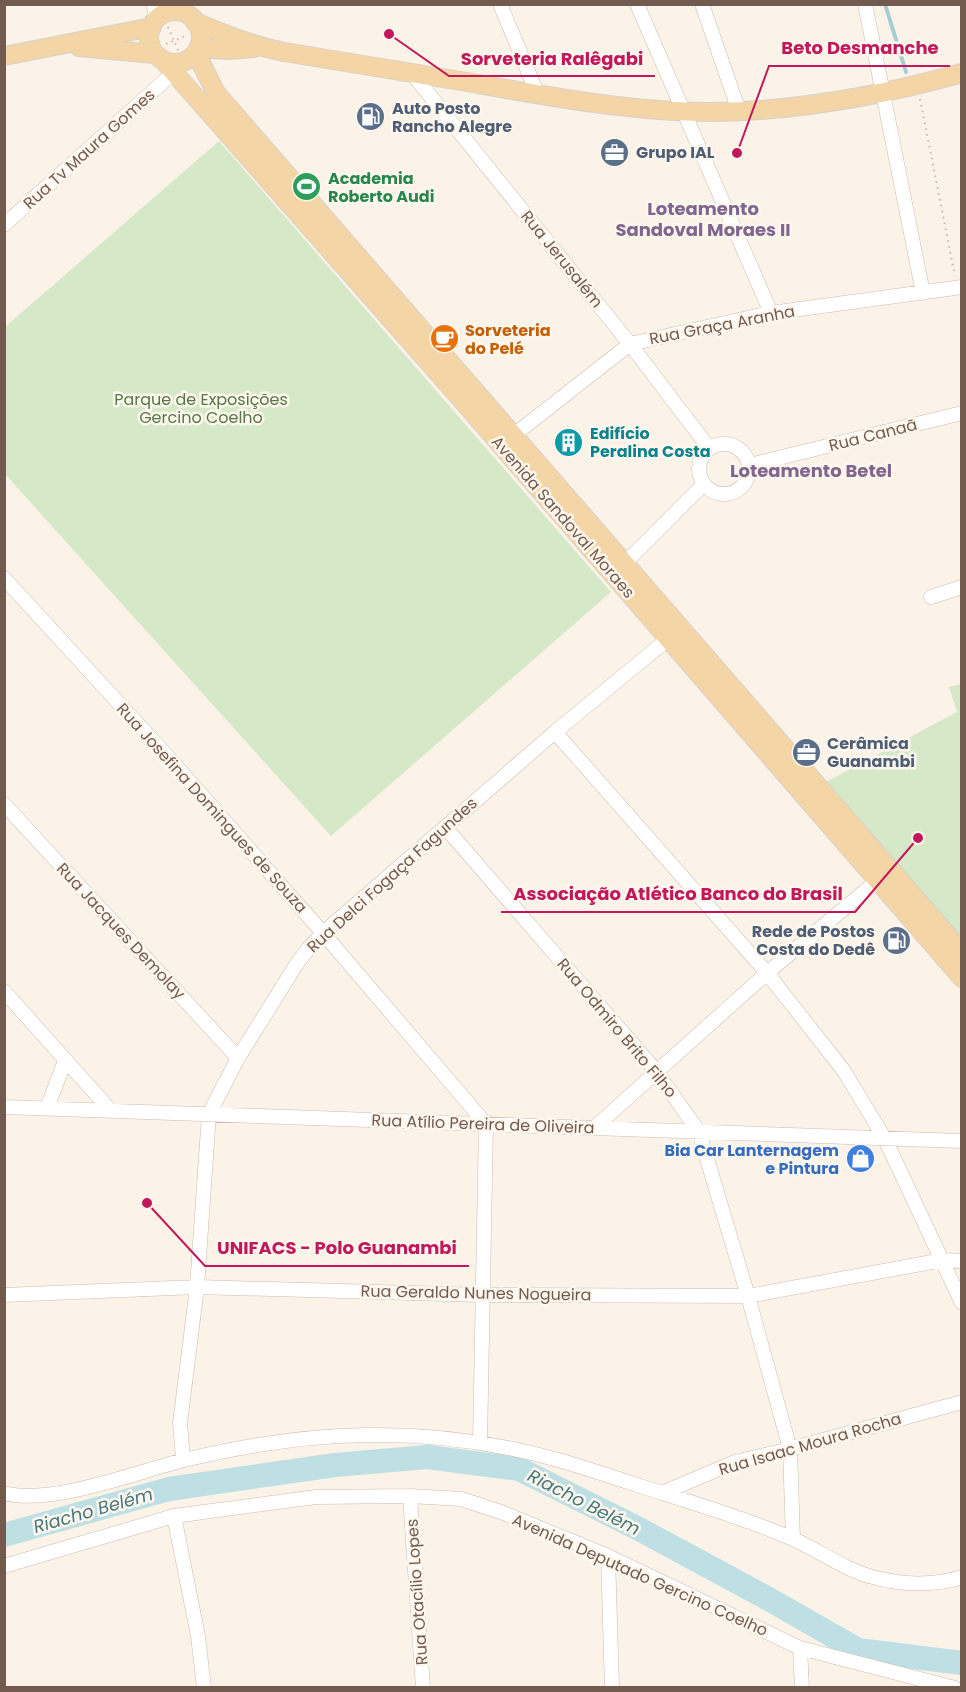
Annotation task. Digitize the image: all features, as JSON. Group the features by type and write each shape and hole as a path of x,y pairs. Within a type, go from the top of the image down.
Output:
{"main road":[{"path":"4,56 185,14 190,42 185,61 177,63 59,45"},
{"path":"165,19 149,41 166,60"},
{"path":"190,42 227,36 262,48 538,95 683,111 739,111 804,105 917,85 962,73"},
{"path":"190,42 228,50 262,48"},
{"name":"Avenida Sandoval Moraes","path":"190,42 216,93 473,401 803,782 878,880 962,978"},
{"name":"Avenida Sandoval Moraes","path":"166,60 473,401 514,435 619,570 668,639 962,952"}],"street":[{"path":"500,4 538,95"},
{"path":"637,4 771,313"},
{"path":"702,4 739,111"},
{"path":"865,4 923,293"},
{"name":"Rua Tv Maura Gomes","path":"4,225 166,60"},
{"name":"Rua Jerusalém","path":"411,72 630,344 708,448"},
{"name":"Rua Graça Aranha","path":"514,435 630,344 771,313 959,287"},
{"name":"Rua Canaã","path":"750,465 962,413"},
{"path":"725,443 741,450 750,465 747,482 734,494 717,495 703,485 698,472 700,459 708,448 725,443"},
{"path":"619,570 703,485"},
{"name":"Rua Josefina Domingues de Souza","path":"4,578 169,758 323,933 486,1124"},
{"path":"931,597 962,587"},
{"name":"Rua Delci Fogaça Fagundes","path":"183,1460 180,1423 197,1287 209,1114 238,1058 296,965 323,933 555,732 668,639"},
{"path":"555,732 767,973 844,1071 885,1138 962,1302"},
{"name":"Rua Jacques Demolay","path":"4,804 238,1058"},
{"name":"Rua Odmiro Brito Filho","path":"445,827 657,1071 699,1132 748,1296 790,1449 793,1539"},
{"path":"594,1128 767,973 878,880"},
{"path":"4,992 111,1111"},
{"path":"47,1108 65,1061"},
{"name":"Rua Atílio Pereira de Oliveira","path":"4,1107 962,1141"},
{"path":"480,1443 486,1124"},
{"name":"Rua Geraldo Nunes Nogueira","path":"4,1295 197,1287 482,1295 748,1296 944,1260 962,1261"},
{"name":"Rua Isaac Moura Rocha","path":"662,1493 735,1462 962,1402"},
{"path":"4,1493 29,1496 54,1493 108,1482 183,1460 260,1445 367,1435 423,1437 480,1443 561,1461 662,1493 793,1539 872,1577 913,1584 962,1576"},
{"name":"Avenida Deputado Gercino Coelho","path":"4,1566 174,1516 316,1497 410,1496 461,1499 501,1512 608,1556 800,1648 955,1688"},
{"name":"Rua Otacílio Lopes","path":"410,1496 423,1688"},
{"path":"174,1516 198,1636 204,1688"},
{"path":"608,1556 612,1688"},
{"path":"800,1648 802,1688"}],"path":[{"path":"165,19 174,40"},
{"path":"174,40 190,42"},
{"path":"174,40 190,42"},
{"path":"166,60 190,42"},
{"path":"917,85 959,287"}],"green space":[{"name":"Parque de Exposições Gercino Coelho","path":"219,141 611,592 331,836 5,474 5,327"},
{"path":"961,684 961,939 826,782 957,712 949,687"}],"waterway":[{"path":"885,4 906,72"},
{"name":"Riacho Belém","path":"4,1535 169,1489 335,1465 427,1457 519,1469 639,1529 858,1650 962,1663"}],"place":[{"name":"Sorveteria Ralêgabi","path":"389,34"},
{"name":"Auto Posto Rancho Alegre","path":"371,117"},
{"name":"Grupo IAL","path":"615,152"},
{"name":"Beto Desmanche","path":"737,153"},
{"name":"Academia Roberto Audi","path":"307,187"},
{"name":"Sorveteria do Pelé","path":"444,339"},
{"name":"Edifício Peralina Costa","path":"569,442"},
{"name":"Cerâmica Guanambi","path":"806,752"},
{"name":"Associação Atlético Banco do Brasil","path":"918,838"},
{"name":"Rede de Postos Costa do Dedê","path":"896,940"},
{"name":"Bia Car Lanternagem e Pintura","path":"860,1159"},
{"name":"UNIFACS - Polo Guanambi","path":"147,1203"}],"district":[{"name":"Loteamento Sandoval Moraes II","path":"703,218"},
{"name":"Loteamento Betel","path":"811,470"}]}
